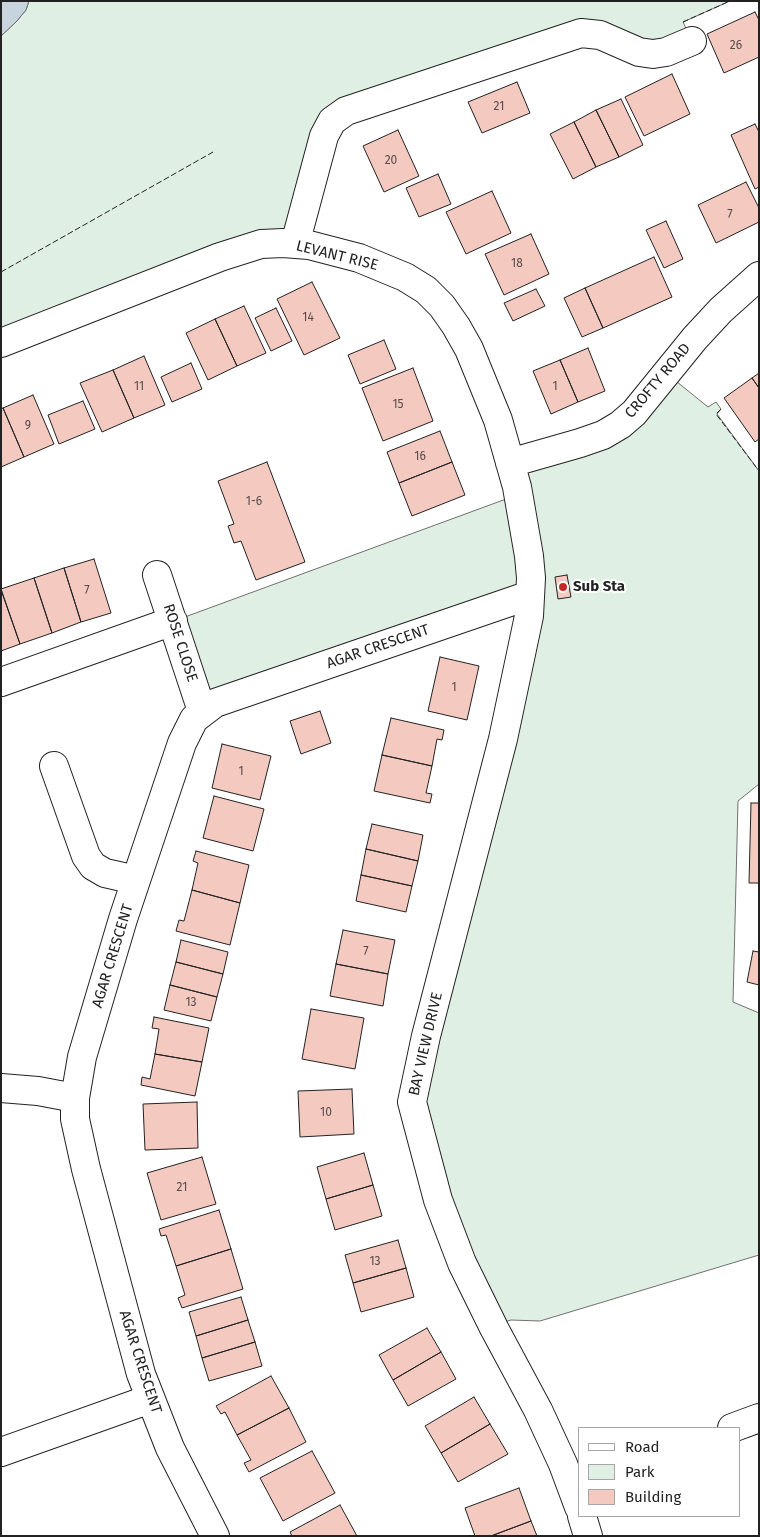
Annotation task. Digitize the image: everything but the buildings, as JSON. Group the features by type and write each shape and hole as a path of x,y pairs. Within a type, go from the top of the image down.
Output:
{"street":[{"path":"295,244 324,136 332,121 346,111 581,33 600,35 639,52 653,54 666,52 692,41"},
{"name":"LEVANT RISE","path":"1,343 220,257 271,243 309,246 383,267 426,290 456,326 469,349 490,397 510,463 526,536 530,605"},
{"name":"CROFTY ROAD","path":"510,463 580,443 603,435 620,425 634,413 695,338 759,276"},
{"name":"ROSE CLOSE","path":"157,575 202,711"},
{"name":"AGAR CRESCENT","path":"216,1536 170,1448 150,1398 131,1340 86,1169 75,1119 75,1098 82,1058 136,880 182,743 187,730 202,711 214,703 530,605"},
{"name":"BAY VIEW DRIVE","path":"530,605 503,740 426,1036 412,1102 438,1200 462,1263 538,1410 563,1464 578,1504"},
{"path":"1,682 172,621"},
{"path":"54,766 86,856 93,866 105,872 136,880"},
{"path":"1,1088 38,1091 75,1098"},
{"path":"1,1452 150,1398"},
{"path":"735,1427 759,1418"},
{"path":"582,1517 588,1536"}],"green space":[{"path":"29,1 730,1 683,22 692,41 666,52 600,35 346,111 296,240 1,342 1,36 26,10"},
{"path":"666,373 708,407 716,402 721,409 717,414 759,471 759,784 738,801 733,1002 759,1013 759,1255 540,1321 511,1320 494,1325 417,1120 530,617 512,464 580,444"},
{"path":"517,495 529,594 214,701 174,621"}],"shaded area":[{"path":"1,1 29,1 26,10 1,36"}],"fence":[{"path":"683,22 730,1"},
{"path":"1,272 213,152"},
{"path":"721,409 716,414 759,471"}],"place":[{"name":"Sub Sta","path":"563,587"}]}
